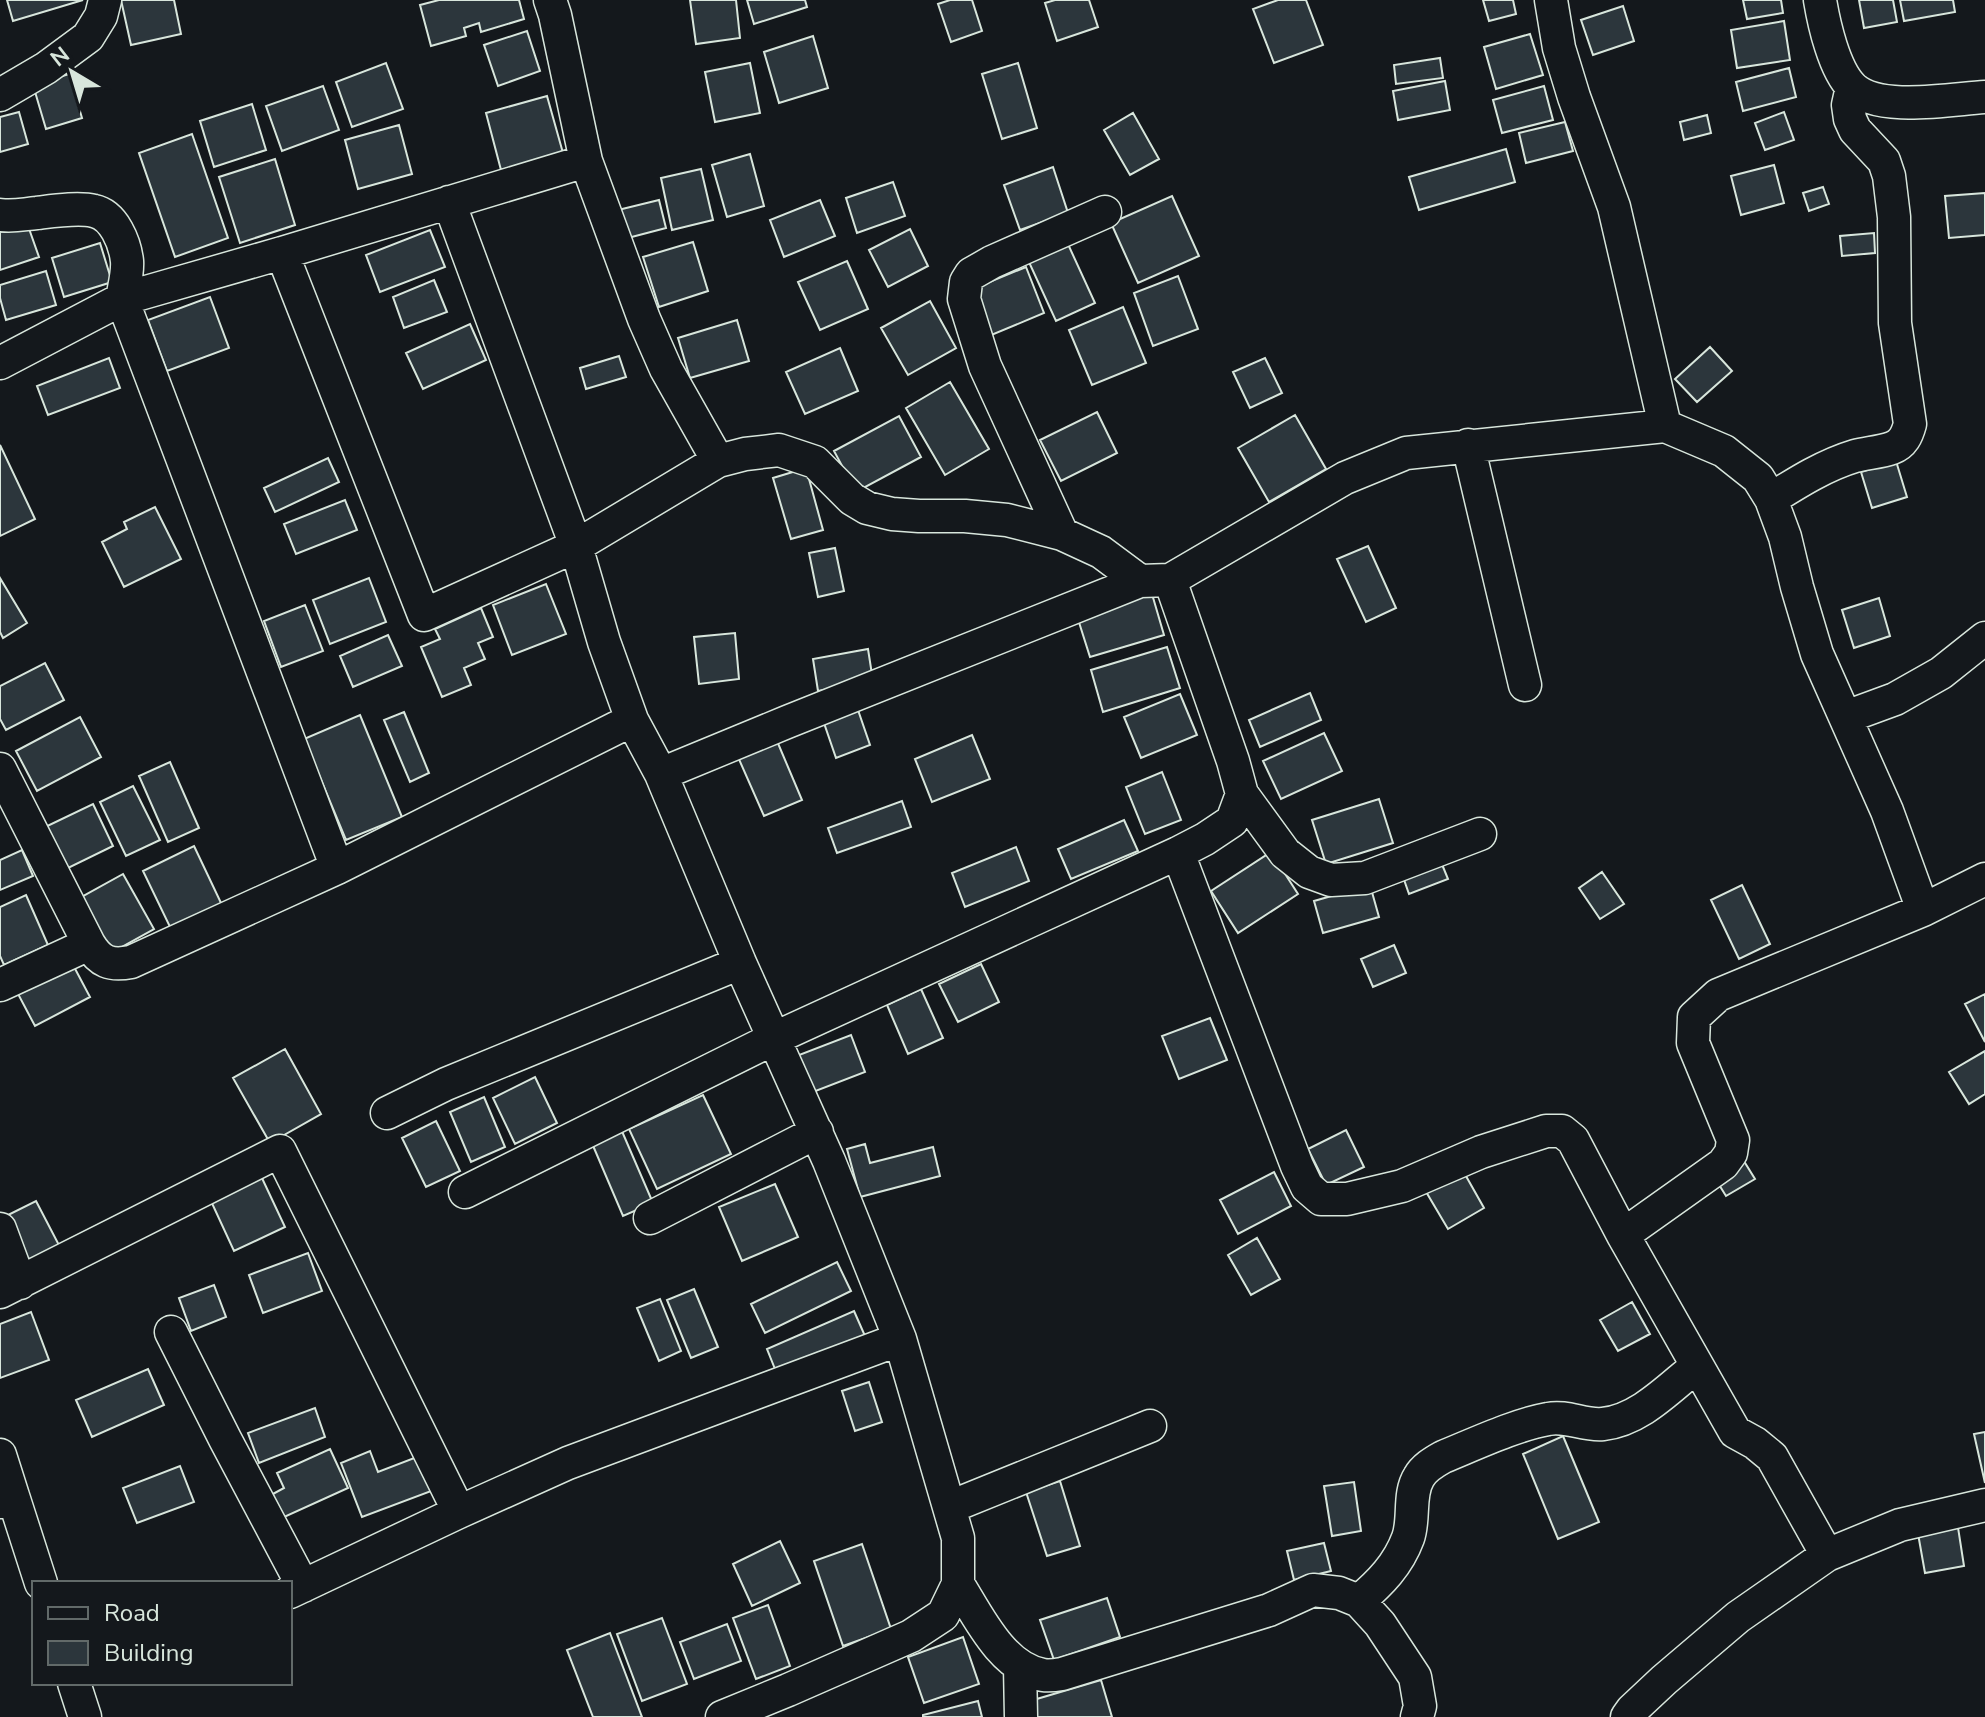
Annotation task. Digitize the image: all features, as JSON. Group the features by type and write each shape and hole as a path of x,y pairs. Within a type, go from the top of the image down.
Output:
{"street":[{"path":"0,95 46,68 88,37 101,16 105,0"},
{"path":"550,0 586,161 644,319 666,369 718,461"},
{"path":"1551,0 1559,48 1614,207 1665,426"},
{"path":"1820,0 1835,58 1852,87 1874,99 1904,103 1985,97"},
{"path":"1771,499 1805,477 1839,462 1892,448 1907,435 1910,424 1895,323 1891,185 1884,161 1855,130 1850,119 1848,105 1852,87"},
{"path":"0,363 122,299 586,161"},
{"path":"449,202 576,546 604,642 632,720 661,774 740,963 817,1132 900,1339 958,1538 958,1584 943,1615 911,1636 722,1717"},
{"path":"0,215 13,217 35,213 96,211 110,220 122,241 127,263 122,299 337,868"},
{"path":"1062,534 985,366 964,299 966,282 971,274 992,262 1105,212"},
{"path":"282,253 424,615 576,546 718,461 779,450 815,462 852,499 867,508 892,514 1007,520 1062,534 1155,580 1233,761 1242,794 1285,853 1309,872 1331,880 1365,878 1480,834"},
{"path":"661,774 802,716 1155,580 1345,478 1406,453 1665,426 1724,451 1758,478 1771,499 1785,537 1817,654 1887,811 1923,910"},
{"path":"1468,445 1525,685"},
{"path":"1846,717 1895,699 1941,673 1985,638"},
{"path":"0,769 89,944 100,959 110,964 131,962 337,868 632,720"},
{"path":"465,1192 775,1038 1178,853 1232,821 1242,794"},
{"path":"1178,853 1307,1187 1321,1199 1347,1199 1402,1186 1481,1152 1546,1131 1562,1131 1573,1140 1735,1432 1772,1457 1827,1555"},
{"path":"1623,1235 1723,1164 1731,1153 1733,1140 1693,1043 1694,1017 1718,995 1923,910 1985,879"},
{"path":"0,985 89,944"},
{"path":"387,1113 460,1078 740,963"},
{"path":"650,1218 817,1132"},
{"path":"0,1229 10,1288 280,1151 459,1512"},
{"path":"171,1332 297,1589 568,1463 900,1339"},
{"path":"1359,1601 1398,1561 1409,1536 1418,1477 1431,1464 1550,1418 1569,1418 1594,1424 1622,1420 1640,1411 1697,1366"},
{"path":"950,1507 1150,1426"},
{"path":"0,1455 6,1499 40,1581"},
{"path":"1627,1717 1664,1680 1738,1617 1827,1555 1900,1525 1985,1505"},
{"path":"958,1584 998,1647 1020,1666 1043,1675 1062,1674 1269,1610 1313,1590 1339,1593 1359,1601 1380,1624 1415,1677 1420,1706 1417,1717"},
{"path":"1020,1666 1021,1717"}],"building":[{"path":"7,0 83,0 13,21"},
{"path":"121,0 174,0 181,34 131,45"},
{"path":"439,0 519,0 524,19 481,32 479,23 464,28 466,36 431,46 420,5"},
{"path":"690,0 736,0 740,38 696,44"},
{"path":"747,0 805,0 807,7 754,24"},
{"path":"950,0 972,0 982,31 951,42 938,4"},
{"path":"1089,0 1098,27 1057,41 1045,3"},
{"path":"1278,0 1306,0 1323,45 1274,63 1253,9"},
{"path":"1483,0 1513,0 1516,14 1489,21"},
{"path":"1743,0 1781,0 1783,13 1747,19"},
{"path":"1859,0 1893,0 1897,22 1864,28"},
{"path":"1900,0 1953,0 1955,12 1904,21"},
{"path":"1623,6 1634,41 1593,55 1581,20"},
{"path":"1784,21 1790,60 1737,68 1731,30"},
{"path":"527,31 540,71 498,86 484,45"},
{"path":"1530,34 1543,75 1496,89 1484,47"},
{"path":"813,36 828,88 779,103 764,52"},
{"path":"1440,58 1443,78 1396,84 1394,65"},
{"path":"386,63 403,109 352,127 336,82"},
{"path":"750,63 760,113 715,122 705,72"},
{"path":"1018,63 1037,128 1002,139 982,74"},
{"path":"1789,68 1796,97 1743,111 1736,82"},
{"path":"69,74 82,118 46,129 33,85"},
{"path":"1445,81 1450,110 1398,120 1393,91"},
{"path":"323,86 339,130 282,151 266,106"},
{"path":"1544,86 1553,120 1502,133 1493,100"},
{"path":"547,96 563,153 501,170 486,113"},
{"path":"252,104 266,150 214,167 200,121"},
{"path":"19,112 28,144 0,152 0,117"},
{"path":"1784,112 1794,140 1765,150 1755,123"},
{"path":"1133,113 1159,159 1130,175 1104,130"},
{"path":"1707,115 1711,133 1684,140 1680,122"},
{"path":"1565,122 1573,151 1526,163 1519,133"},
{"path":"399,125 412,174 358,189 345,140"},
{"path":"192,134 228,238 175,257 139,153"},
{"path":"1506,149 1515,182 1419,210 1409,177"},
{"path":"750,154 764,206 727,217 712,165"},
{"path":"275,159 295,225 240,243 219,177"},
{"path":"1774,165 1784,203 1741,215 1731,176"},
{"path":"1053,167 1068,213 1020,230 1004,185"},
{"path":"701,169 713,220 672,230 661,178"},
{"path":"893,182 905,216 857,233 846,198"},
{"path":"1823,187 1829,204 1809,211 1803,193"},
{"path":"1985,193 1985,235 1949,238 1945,196"},
{"path":"1172,196 1199,256 1138,283 1111,223"},
{"path":"659,200 666,228 624,239 618,210"},
{"path":"820,200 835,236 784,257 770,220"},
{"path":"27,223 39,257 0,270 0,232"},
{"path":"910,229 928,266 888,287 869,250"},
{"path":"430,230 445,267 380,292 366,255"},
{"path":"1874,233 1875,253 1842,256 1840,236"},
{"path":"693,242 708,291 659,307 643,257"},
{"path":"1067,242 1095,303 1056,321 1028,260"},
{"path":"100,243 112,282 64,297 52,258"},
{"path":"847,261 868,309 820,330 798,282"},
{"path":"1026,267 1044,313 989,336 970,290"},
{"path":"46,271 56,305 6,320 0,285"},
{"path":"1178,276 1198,329 1153,346 1134,293"},
{"path":"434,280 447,312 404,328 393,297"},
{"path":"210,297 229,348 167,371 148,320"},
{"path":"930,301 956,348 908,375 881,328"},
{"path":"1123,307 1146,363 1092,385 1069,330"},
{"path":"737,320 749,361 690,378 678,338"},
{"path":"470,324 486,360 423,389 406,353"},
{"path":"1710,347 1732,371 1697,402 1675,379"},
{"path":"840,348 858,391 805,414 786,372"},
{"path":"619,356 626,377 586,389 580,368"},
{"path":"109,358 120,388 48,415 37,386"},
{"path":"1265,358 1282,393 1250,408 1233,372"},
{"path":"950,382 989,449 945,475 906,408"},
{"path":"1097,412 1117,453 1061,481 1040,440"},
{"path":"1295,415 1326,469 1269,502 1238,448"},
{"path":"899,416 921,457 856,492 834,451"},
{"path":"0,445 35,519 0,536"},
{"path":"328,458 339,482 275,512 264,488"},
{"path":"1896,461 1907,497 1872,508 1861,472"},
{"path":"806,468 823,530 791,539 773,478"},
{"path":"345,500 357,530 296,554 284,524"},
{"path":"155,507 181,559 124,587 102,542 127,529 124,522"},
{"path":"1368,546 1396,608 1366,622 1337,559"},
{"path":"835,548 844,591 818,597 809,553"},
{"path":"0,578 27,623 3,638 0,632"},
{"path":"369,578 386,622 330,644 313,600"},
{"path":"546,584 566,634 512,655 493,605"},
{"path":"1152,594 1164,635 1090,657 1077,616"},
{"path":"1879,598 1890,636 1854,648 1842,610"},
{"path":"305,605 323,651 281,667 264,621"},
{"path":"481,608 493,637 478,643 485,659 464,668 471,685 442,697 421,647 440,639 435,629"},
{"path":"735,633 739,679 699,684 694,637"},
{"path":"388,635 402,666 353,687 340,656"},
{"path":"1167,647 1180,688 1103,712 1091,670"},
{"path":"868,649 873,681 818,691 813,659"},
{"path":"45,663 64,700 6,730 0,719 0,686"},
{"path":"1310,693 1321,720 1260,747 1249,720"},
{"path":"1180,694 1197,735 1141,758 1124,717"},
{"path":"858,710 870,745 836,758 824,723"},
{"path":"404,712 429,773 410,782 384,720"},
{"path":"360,715 402,817 346,840 304,739"},
{"path":"80,717 101,757 37,791 16,751"},
{"path":"1324,733 1342,771 1281,799 1263,761"},
{"path":"972,735 990,779 932,802 915,759"},
{"path":"777,741 802,800 764,816 738,757"},
{"path":"170,762 199,828 168,842 139,776"},
{"path":"1162,772 1181,820 1145,834 1126,787"},
{"path":"133,786 160,840 126,856 100,802"},
{"path":"1379,799 1393,843 1326,864 1312,820"},
{"path":"902,801 911,827 837,853 828,828"},
{"path":"93,804 113,846 62,871 41,829"},
{"path":"1124,820 1138,851 1071,879 1058,849"},
{"path":"194,846 222,905 171,929 143,871"},
{"path":"1016,847 1029,881 965,907 952,873"},
{"path":"22,850 33,876 0,890 0,860"},
{"path":"1271,852 1298,894 1238,933 1211,891"},
{"path":"1439,857 1448,879 1409,894 1401,871"},
{"path":"1602,872 1624,904 1600,919 1579,888"},
{"path":"123,874 154,929 109,954 78,899"},
{"path":"1370,885 1379,917 1323,933 1314,901"},
{"path":"1742,885 1770,944 1739,959 1711,900"},
{"path":"26,895 48,945 4,965 0,956 0,907"},
{"path":"1394,945 1406,973 1373,987 1361,959"},
{"path":"72,963 90,997 35,1026 17,992"},
{"path":"981,964 999,1002 958,1022 939,984"},
{"path":"921,989 943,1038 908,1054 887,1005"},
{"path":"1985,994 1985,1042 1965,1004"},
{"path":"1210,1018 1227,1060 1179,1079 1162,1036"},
{"path":"851,1035 865,1072 813,1092 799,1055"},
{"path":"285,1049 321,1114 270,1143 233,1078"},
{"path":"1985,1051 1985,1094 1969,1104 1949,1072"},
{"path":"535,1077 557,1123 515,1144 493,1098"},
{"path":"703,1095 731,1154 657,1189 629,1129"},
{"path":"484,1097 505,1147 471,1162 450,1112"},
{"path":"436,1121 460,1171 426,1187 402,1138"},
{"path":"621,1129 653,1203 623,1216 591,1141"},
{"path":"1346,1130 1364,1167 1326,1185 1308,1149"},
{"path":"865,1144 870,1163 933,1147 940,1176 860,1197 847,1149"},
{"path":"1742,1158 1755,1179 1726,1196 1713,1175"},
{"path":"1462,1169 1484,1208 1448,1229 1425,1190"},
{"path":"1274,1172 1291,1206 1238,1234 1220,1200"},
{"path":"261,1176 285,1227 234,1251 210,1199"},
{"path":"775,1184 798,1237 742,1261 719,1207"},
{"path":"36,1201 61,1249 27,1267 2,1218"},
{"path":"1257,1238 1280,1279 1251,1295 1228,1255"},
{"path":"308,1253 322,1291 263,1313 249,1275"},
{"path":"837,1262 851,1291 765,1333 751,1304"},
{"path":"214,1285 226,1317 191,1331 179,1298"},
{"path":"694,1289 718,1347 691,1358 667,1300"},
{"path":"660,1299 681,1351 659,1361 637,1308"},
{"path":"1632,1302 1650,1334 1618,1351 1600,1320"},
{"path":"854,1311 865,1336 777,1374 767,1349"},
{"path":"31,1312 49,1360 0,1378 0,1324"},
{"path":"148,1369 164,1405 92,1437 76,1400"},
{"path":"869,1382 882,1422 855,1431 842,1391"},
{"path":"315,1408 325,1437 259,1463 248,1433"},
{"path":"1985,1432 1985,1483 1974,1434"},
{"path":"1563,1436 1599,1522 1558,1539 1523,1454"},
{"path":"330,1449 348,1488 282,1518 271,1495 284,1488 277,1473"},
{"path":"370,1451 378,1472 422,1455 434,1490 362,1517 341,1463"},
{"path":"180,1466 194,1502 137,1523 123,1488"},
{"path":"1060,1481 1080,1546 1047,1556 1026,1492"},
{"path":"1354,1482 1361,1531 1332,1536 1324,1486"},
{"path":"1957,1521 1964,1566 1925,1573 1917,1528"},
{"path":"780,1541 800,1583 752,1606 733,1564"},
{"path":"1324,1543 1331,1571 1294,1580 1287,1551"},
{"path":"862,1544 891,1629 843,1646 814,1561"},
{"path":"1107,1598 1120,1637 1054,1660 1040,1620"},
{"path":"768,1605 790,1666 756,1679 733,1618"},
{"path":"662,1618 687,1684 642,1701 617,1634"},
{"path":"727,1624 741,1661 694,1679 680,1642"},
{"path":"610,1633 642,1717 593,1717 567,1650"},
{"path":"963,1637 979,1684 924,1703 908,1657"},
{"path":"1101,1680 1112,1717 1035,1717 1030,1701"},
{"path":"978,1701 982,1717 923,1717 923,1715"}]}
